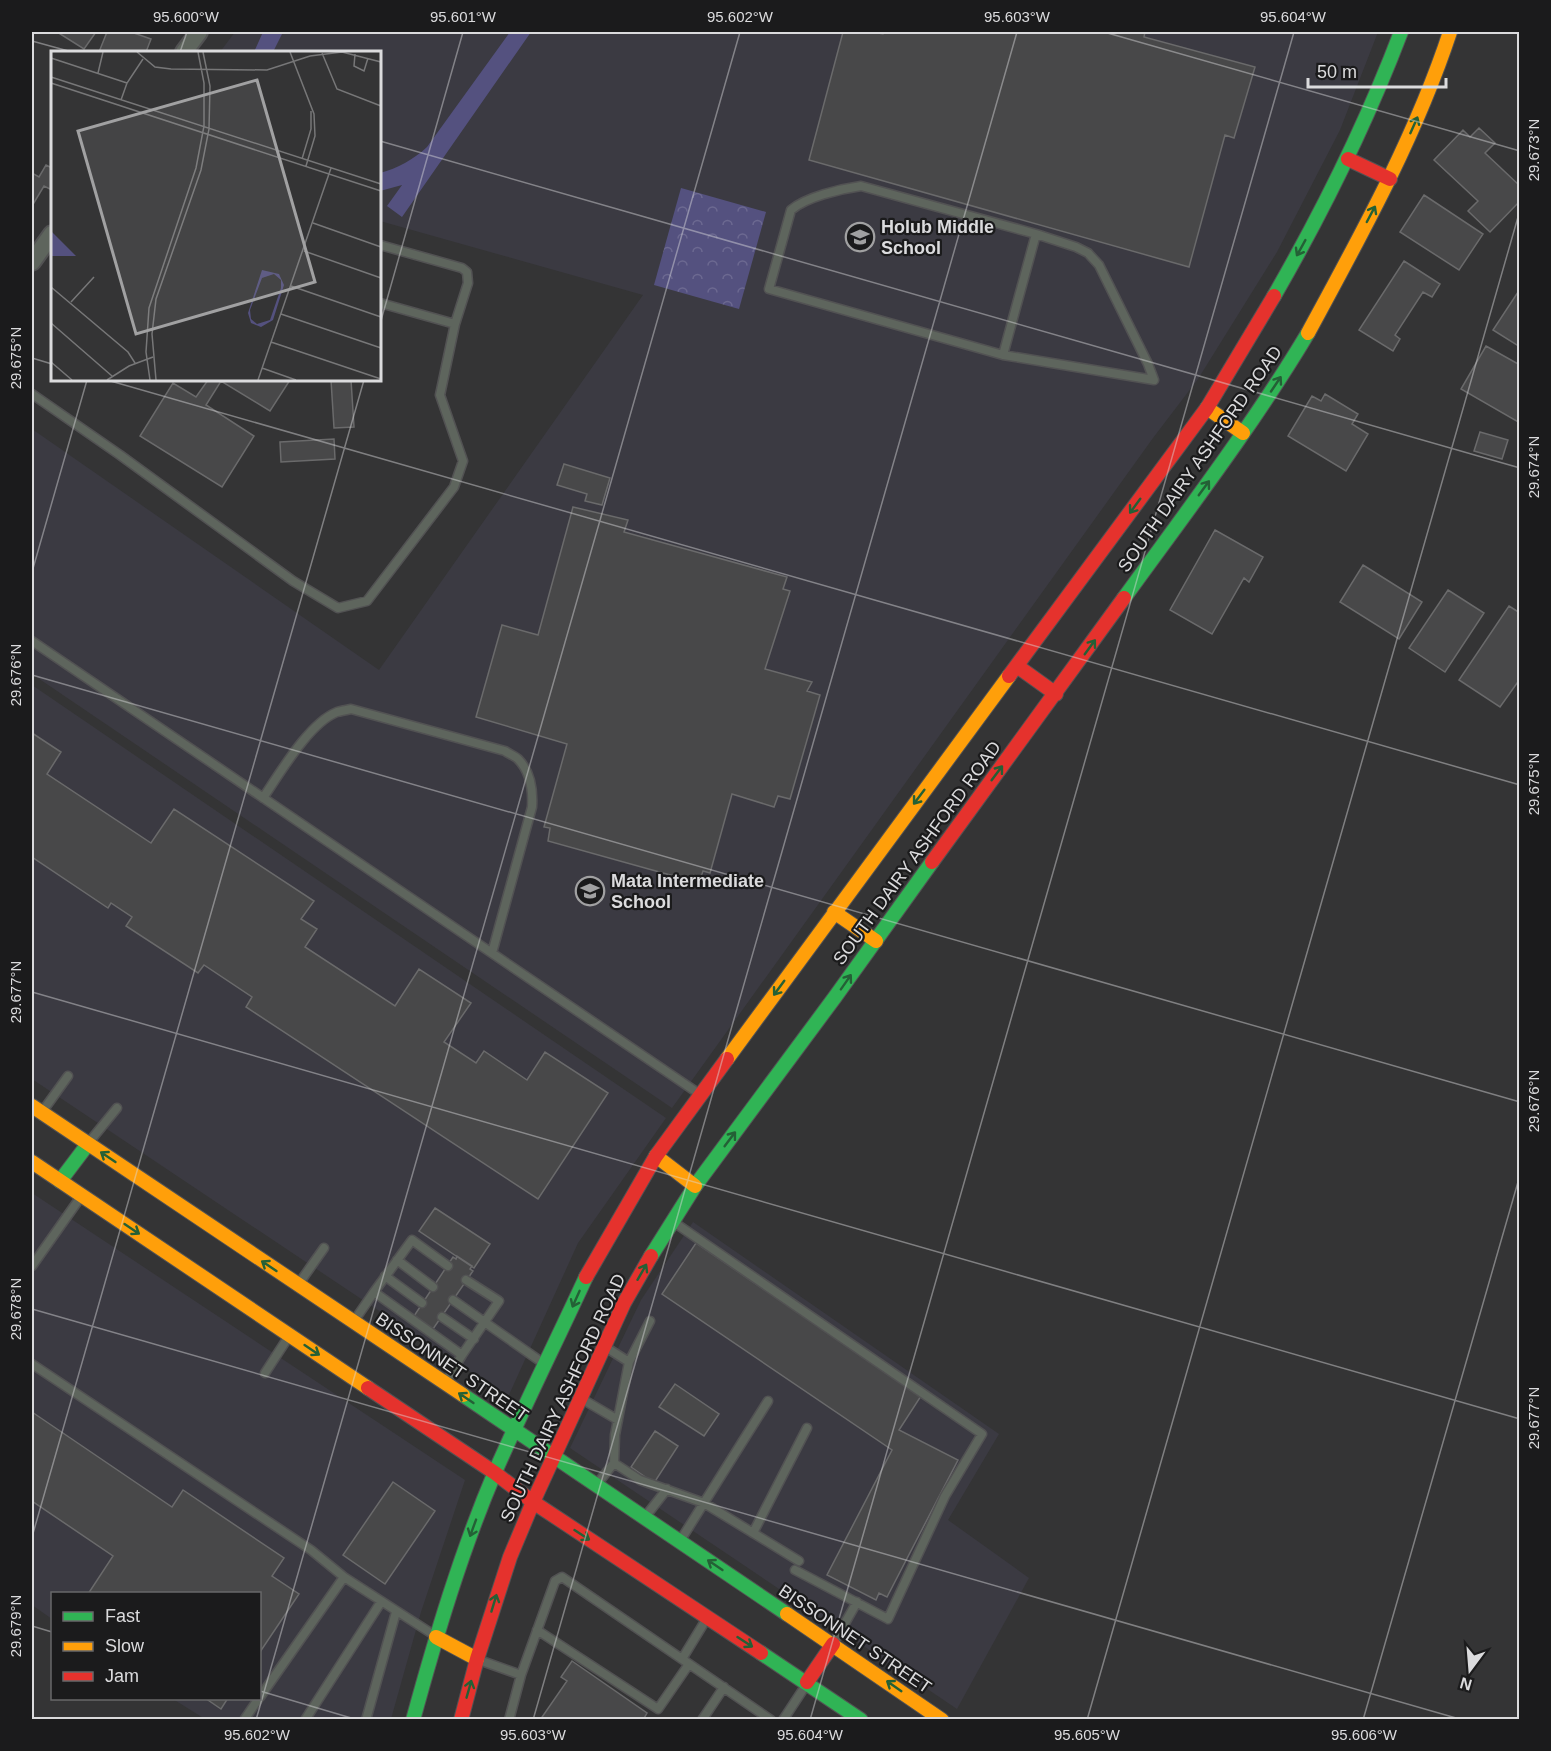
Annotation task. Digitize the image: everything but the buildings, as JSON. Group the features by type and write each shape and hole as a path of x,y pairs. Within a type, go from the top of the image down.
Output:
{"main road":[{"name":"SOUTH DAIRY ASHFORD ROAD","path":"413,1719 457,1572 495,1473 589,1272 656,1156 1207,408 1281,285 1348,159 1401,32"},
{"name":"SOUTH DAIRY ASHFORD ROAD","path":"461,1719 477,1659 510,1557 624,1304 695,1186 836,997 973,804 1056,694 1243,433 1286,369 1390,179 1438,68 1450,32"},
{"path":"1348,159 1390,179"},
{"path":"1207,408 1243,433"},
{"path":"1017,666 1056,694"},
{"path":"834,912 876,941"},
{"name":"BISSONNET STREET","path":"37,1109 942,1719"},
{"path":"60,1181 88,1144"},
{"path":"656,1156 695,1186"},
{"path":"32,1162 495,1473 533,1502 861,1719"},
{"path":"436,1637 477,1659"},
{"path":"807,1683 833,1644"}],"street":[{"path":"185,51 199,32"},
{"path":"32,262 51,235"}],"lane":[{"path":"861,186 1036,234 1076,247 1088,253 1099,265 1154,380 1003,355 769,289 791,210 797,205 844,189 861,186"},
{"path":"1003,355 1036,234"},
{"path":"32,394 120,455 293,582 338,608 367,601 454,487 463,461 440,395 455,324 468,283 467,272 462,268 381,245"},
{"path":"381,303 455,324"},
{"path":"32,641 701,1095"},
{"path":"263,798 306,737 324,720 336,713 351,709 505,751 519,759 533,789 532,807 492,953"},
{"path":"37,1109 68,1076"},
{"path":"88,1144 117,1108"},
{"path":"32,1266 81,1195"},
{"path":"614,1463 640,1480 704,1503 753,1533 797,1566 888,1619 945,1496 982,1434 673,1221"},
{"path":"353,1323 412,1240 448,1266"},
{"path":"298,1286 324,1248"},
{"path":"397,1260 433,1287"},
{"path":"385,1276 422,1303"},
{"path":"444,1383 499,1301 466,1280"},
{"path":"374,1292 462,1355"},
{"path":"453,1300 546,1365"},
{"path":"442,1317 474,1339"},
{"path":"596,1485 614,1463 615,1435 629,1362 650,1321"},
{"path":"265,1373 290,1335"},
{"path":"605,1347 629,1362"},
{"path":"32,1364 311,1550 344,1577 436,1637"},
{"path":"581,1398 618,1420"},
{"path":"680,1541 768,1401"},
{"path":"753,1533 807,1428"},
{"path":"645,1517 667,1489"},
{"path":"261,1695 344,1577"},
{"path":"509,1719 521,1675 555,1581 562,1577 767,1718"},
{"path":"305,1719 381,1602"},
{"path":"833,1644 857,1602"},
{"path":"366,1719 396,1612"},
{"path":"657,1719 658,1709 707,1617"},
{"path":"537,1630 658,1709"},
{"path":"477,1659 521,1675"},
{"path":"783,1719 807,1683"},
{"path":"702,1719 723,1687"},
{"path":"244,1719 258,1700"}],"shaded area":[{"name":"Mata Intermediate School","path":"235,32 1378,32 1340,130 1277,252 1198,379 1153,438 672,1108 32,674 32,429 379,670 643,295 381,221 381,51 221,51"},
{"path":"32,685 666,1118 578,1243 508,1397 32,1079"},
{"path":"32,1193 465,1480 421,1612 391,1719 205,1719 175,1700 261,1700 261,1592 51,1592 51,1618 32,1605"},
{"path":"693,1222 999,1434 948,1520 1029,1578 957,1709 570,1448 641,1300"}],"green space":[{"path":"263,32 283,32 274,51 254,51"},
{"path":"510,32 531,32 402,217 387,206 402,185 381,191 381,173 405,163 427,147"},
{"path":"681,188 766,212 739,309 654,285"}],"traffic: fast":[{"path":"1274,296 1343,167 1401,32"},
{"path":"1124,598 1242,434 1308,333"},
{"path":"651,1256 695,1186 932,862"},
{"path":"60,1181 88,1144"},
{"path":"413,1720 450,1594 483,1502 517,1423 586,1277"},
{"path":"463,1395 787,1614"},
{"path":"761,1653 861,1720"}],"traffic: slow":[{"path":"1308,333 1404,148 1450,32"},
{"path":"1207,408 1243,433"},
{"path":"727,1059 1009,676"},
{"path":"834,912 876,941"},
{"path":"32,1106 463,1395"},
{"path":"656,1156 695,1186"},
{"path":"32,1162 368,1388"},
{"path":"787,1614 942,1720"},
{"path":"436,1637 477,1659"}],"traffic: jam":[{"path":"1348,159 1390,179"},
{"path":"1009,676 1207,408 1274,296"},
{"path":"932,862 1124,598"},
{"path":"1017,666 1056,694"},
{"path":"586,1277 656,1156 727,1059"},
{"path":"461,1720 477,1659 510,1557 624,1303 651,1256"},
{"path":"368,1388 495,1473 533,1502 761,1653"},
{"path":"807,1682 833,1644"}],"place":[{"name":"Holub Middle School","path":"860,237"},
{"name":"Mata Intermediate School","path":"590,891"}]}
